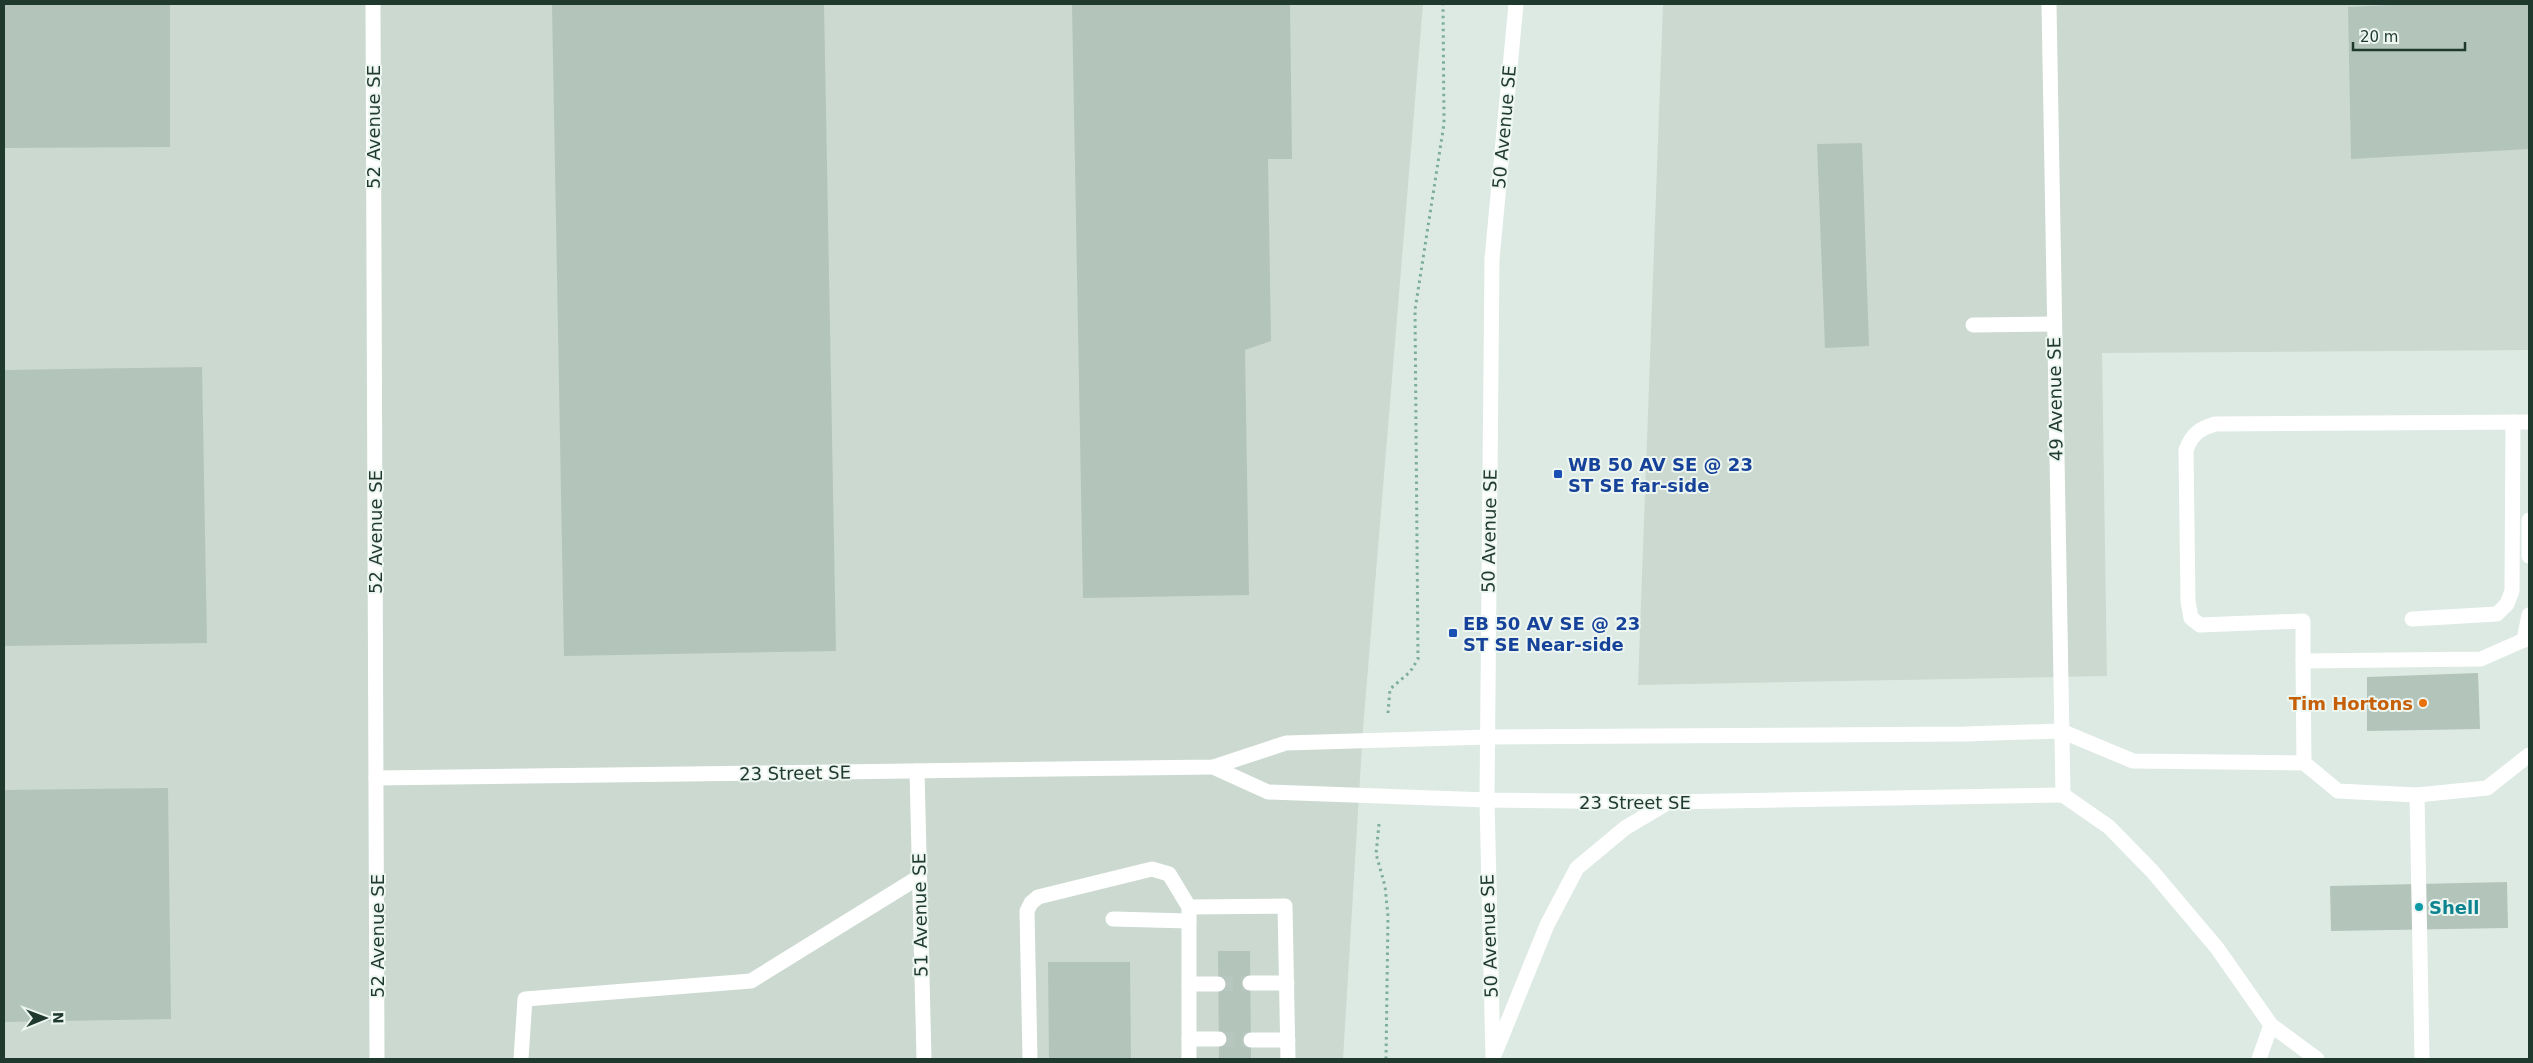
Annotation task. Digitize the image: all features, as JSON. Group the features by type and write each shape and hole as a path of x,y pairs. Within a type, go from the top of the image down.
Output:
{"street":[{"name":"52 Avenue SE","path":"373,4 378,1059"},
{"name":"50 Avenue SE","path":"1492,1059 1487,800 1492,258 1516,4"},
{"name":"49 Avenue SE","path":"2049,4 2063,795"},
{"path":"1972,324 2054,324"},
{"path":"2412,619 2497,614 2507,604 2512,591 2513,422"},
{"path":"2304,763 2303,621 2200,625 2191,618 2188,601 2186,450 2191,438 2201,428 2215,424 2529,422"},
{"path":"2529,520 2529,556"},
{"path":"2303,661 2481,659 2527,639 2529,615"},
{"name":"23 Street SE","path":"376,778 1213,768 1286,743 1488,737 1955,734 2061,731"},
{"path":"2061,731 2133,761 2304,763 2338,791 2417,795 2487,788 2529,755"},
{"name":"23 Street SE","path":"1213,768 1268,792 1487,800 1668,802 2063,795"},
{"name":"51 Avenue SE","path":"917,771 924,1059"},
{"path":"2063,795 2109,827 2152,871 2217,948 2271,1025 2317,1059"},
{"path":"2417,795 2422,1059"},
{"path":"1492,1059 1547,925 1577,868 1624,828 1668,802"},
{"path":"1030,1059 1026,911 1031,903 1038,897 1152,868 1169,874 1189,914 1190,1059"},
{"path":"521,1059 525,999 751,981 919,876"},
{"path":"1113,919 1285,906 1288,1059"},
{"path":"1250,983 1287,983"},
{"path":"1189,984 1218,984"},
{"path":"2259,1059 2271,1025"},
{"path":"1189,1039 1219,1039"},
{"path":"1251,1040 1288,1040"}],"path":[{"path":"1390,689 1410,672 1418,659 1415,310 1444,124 1443,4"},
{"path":"1376,854 1385,886 1388,916 1386,1059"}],"shaded area":[{"path":"4,4 1423,4 1363,729 1343,1059 4,1059"},
{"path":"1663,4 2529,4 2529,350 2102,353 2107,676 1638,685"}],"building":[{"path":"4,4 170,4 170,147 4,148"},
{"path":"552,4 824,4 836,651 564,656"},
{"path":"1072,4 1290,4 1292,159 1268,159 1271,341 1245,350 1249,595 1083,598"},
{"path":"2411,4 2529,4 2529,149 2351,159 2348,7"},
{"path":"1862,143 1869,346 1825,348 1817,144"},
{"path":"202,367 207,643 4,646 4,370"},
{"name":"Tim Hortons","path":"2478,673 2480,729 2367,731 2367,677"},
{"path":"168,788 171,1019 4,1022 4,790"},
{"name":"Shell","path":"2507,882 2508,928 2331,931 2330,886"},
{"path":"1218,951 1250,951 1251,1059 1219,1059"},
{"path":"1048,962 1130,962 1131,1059 1049,1059"}],"tunnel":[{"path":"1218,984 1250,983"},
{"path":"1219,1039 1251,1040"}],"place":[{"name":"WB 50 AV SE @ 23 ST SE far-side","path":"1558,474"},
{"name":"EB 50 AV SE @ 23 ST SE Near-side","path":"1453,633"},
{"name":"Tim Hortons","path":"2423,703"},
{"name":"Shell","path":"2419,907"}]}
